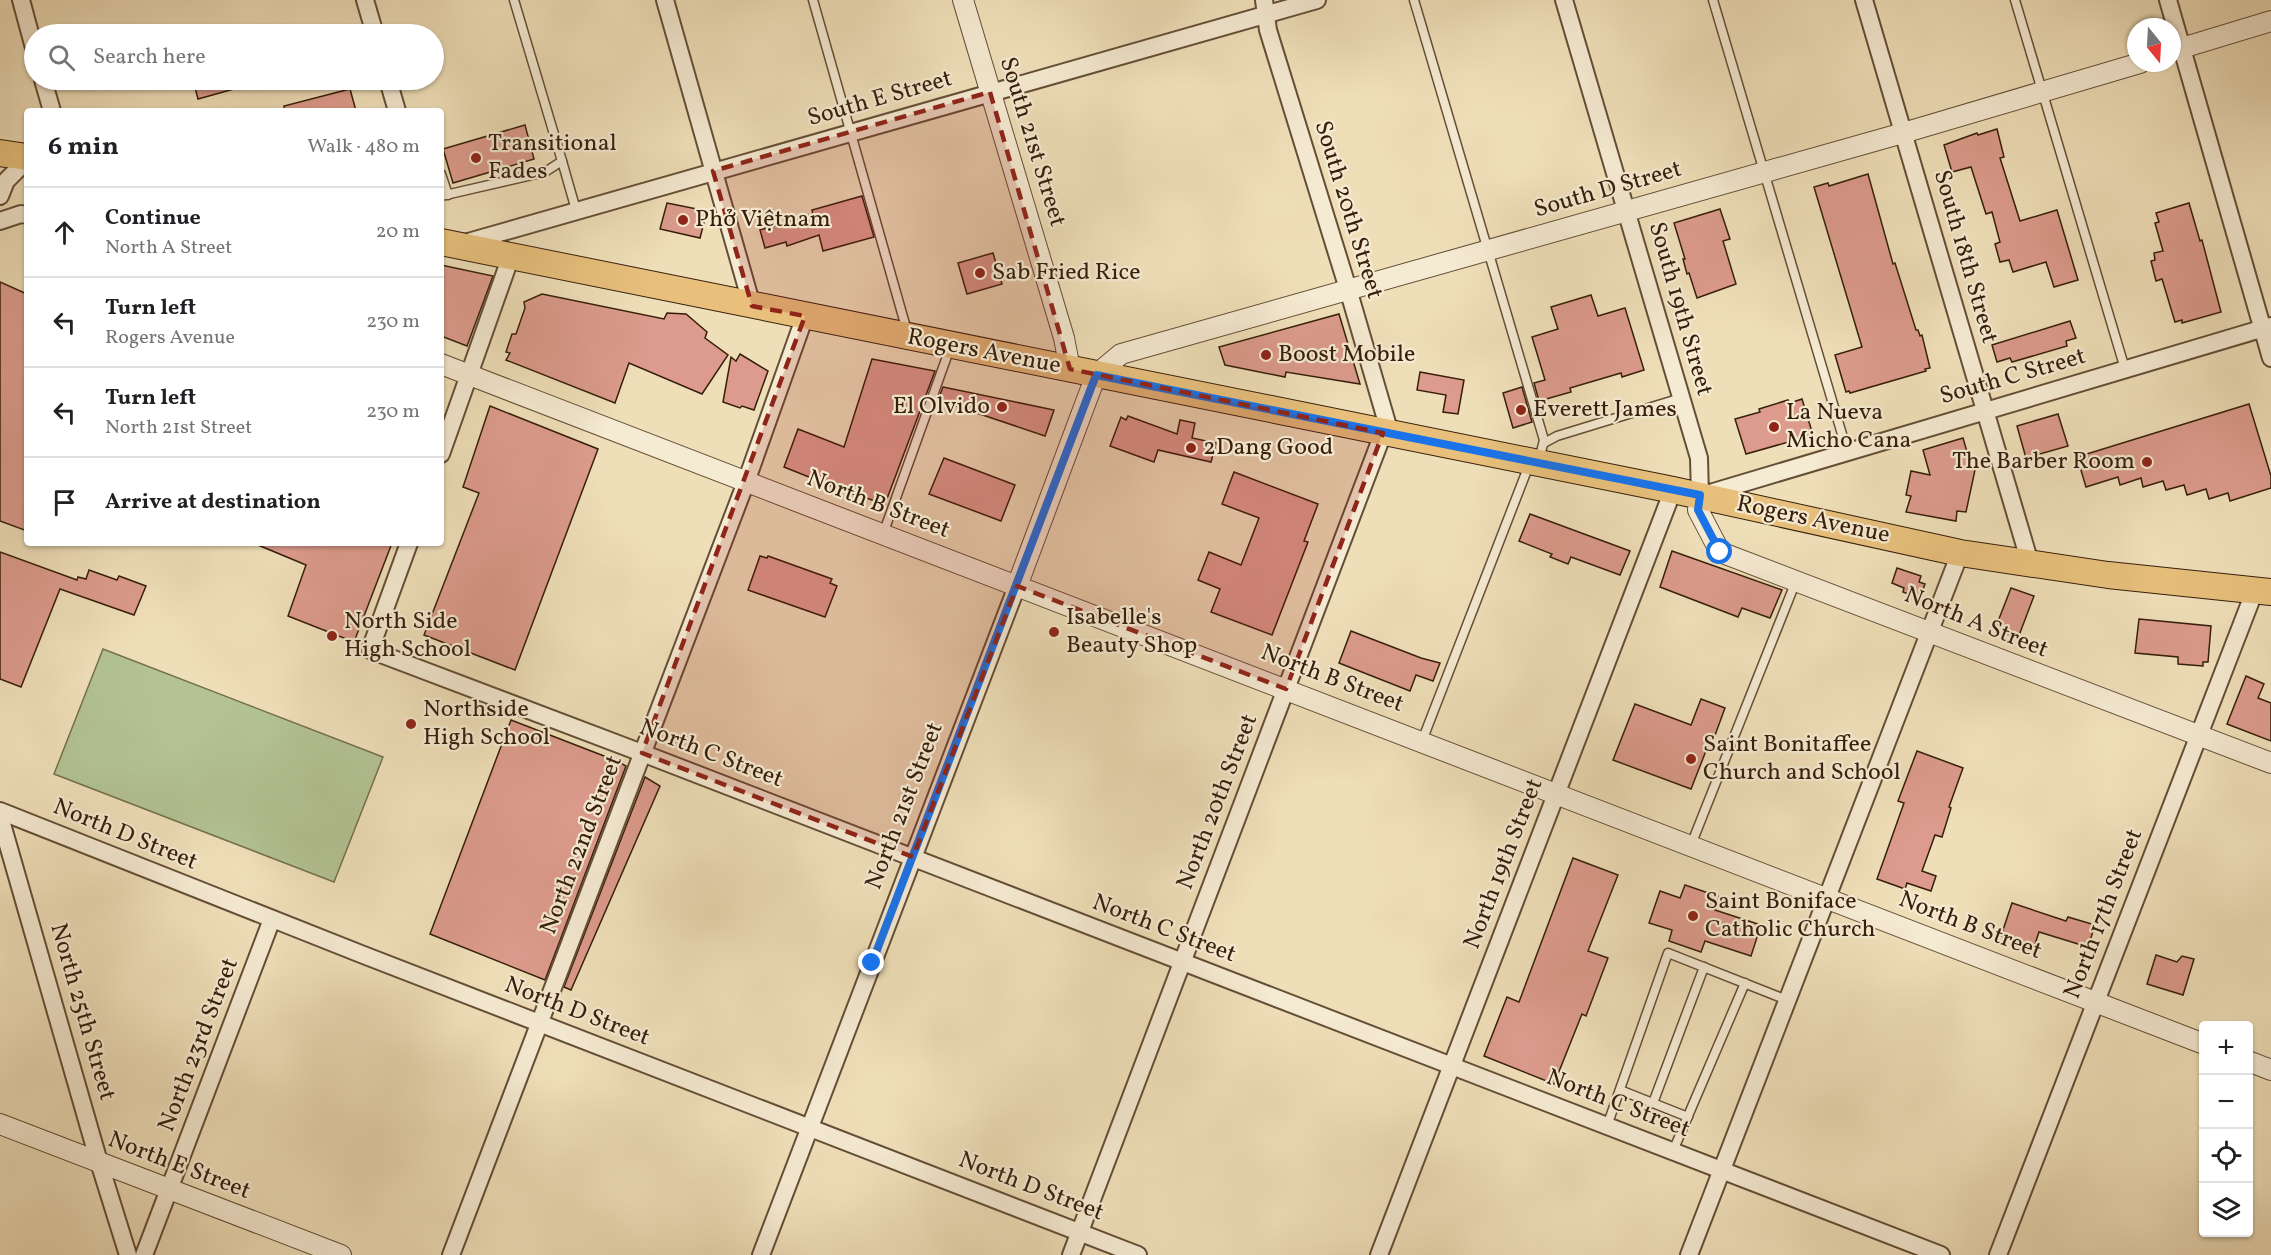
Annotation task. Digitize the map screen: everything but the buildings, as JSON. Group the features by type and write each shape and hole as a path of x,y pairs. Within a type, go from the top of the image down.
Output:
{"main road":[{"path":"0,153 24,158"},
{"name":"Rogers Avenue","path":"449,243 1383,433 1537,456 1673,490 1960,553 2108,575 2263,591"}],"street":[{"path":"21,0 28,24"},
{"path":"365,0 372,24"},
{"path":"665,0 753,306"},
{"name":"South 21st Street","path":"963,0 1064,338 1070,369"},
{"name":"South E Street","path":"449,243 850,133 1265,7 1317,0"},
{"name":"South 19th Street","path":"1564,0 1699,458 1700,495"},
{"name":"South 18th Street","path":"1864,0 2030,563"},
{"path":"2168,0 2171,18"},
{"name":"South 20th Street","path":"1265,7 1268,30 1387,423 1383,433"},
{"path":"2181,48 2271,21"},
{"path":"2181,64 2267,327 2271,358"},
{"name":"South D Street","path":"1096,375 1121,354 1904,133 2127,67"},
{"path":"40,108 42,90"},
{"path":"46,90 51,108"},
{"path":"391,90 396,108"},
{"path":"0,196 6,181 24,162"},
{"path":"0,221 24,214"},
{"path":"444,446 511,256"},
{"name":"North 22nd Street","path":"451,1255 746,482 806,316"},
{"name":"South C Street","path":"1700,495 2267,327"},
{"name":"North B Street","path":"444,365 2199,1042"},
{"name":"North 21st Street","path":"761,1255 1096,375"},
{"name":"North 20th Street","path":"1071,1255 1383,433"},
{"name":"North 19th Street","path":"1379,1255 1673,490"},
{"name":"North A Street","path":"1700,495 1698,510 1720,552 2271,764"},
{"name":"North C Street","path":"408,546 370,650 913,857 1941,1255"},
{"path":"1689,1255 1960,553"},
{"name":"North 17th Street","path":"1998,1255 2199,736 2263,591"},
{"name":"North D Street","path":"0,811 1138,1255"},
{"name":"North 25th Street","path":"0,817 128,1255"},
{"name":"North 23rd Street","path":"144,1255 272,919"},
{"path":"2253,1063 2271,1070"},
{"name":"North E Street","path":"0,1124 340,1255"}],"lane":[{"path":"514,0 576,210"},
{"path":"813,0 909,338"},
{"path":"1414,0 1488,250 1537,456"},
{"path":"1713,0 1847,451"},
{"path":"2015,0 2125,369"},
{"path":"445,195 545,172 562,161"},
{"path":"883,534 951,346"},
{"path":"1422,741 1537,456 1557,436 1681,398"},
{"path":"1691,845 1796,581"},
{"path":"1607,1126 1668,953 1787,1000"},
{"path":"1653,1103 1704,967"},
{"path":"1673,1151 1745,983"},
{"path":"1620,1090 1688,1117"}],"highlighted area":[{"path":"990,92 1070,369 1383,433 1286,689 1017,586 913,857 642,753 805,316 752,306 713,171"}],"green space":[{"path":"103,649 383,757 334,882 54,774"}],"place":[{"name":"Transitional Fades","path":"476,158"},
{"name":"Phở Việtnam","path":"683,220"},
{"name":"Sab Fried Rice","path":"980,273"},
{"name":"Boost Mobile","path":"1266,355"},
{"name":"El Olvido","path":"1002,407"},
{"name":"Everett James","path":"1521,410"},
{"name":"La Nueva Micho Cana","path":"1774,427"},
{"name":"2Dang Good","path":"1191,448"},
{"name":"The Barber Room","path":"2147,462"},
{"name":"Isabelle's Beauty Shop","path":"1054,632"},
{"name":"North Side High School","path":"332,636"},
{"name":"Northside High School","path":"411,724"},
{"name":"Saint Bonitaffee Church and School","path":"1691,759"},
{"name":"Saint Boniface Catholic Church","path":"1693,916"}],"route":[{"path":"872,963 1096,375 1700,495 1698,510 1720,552"}]}
